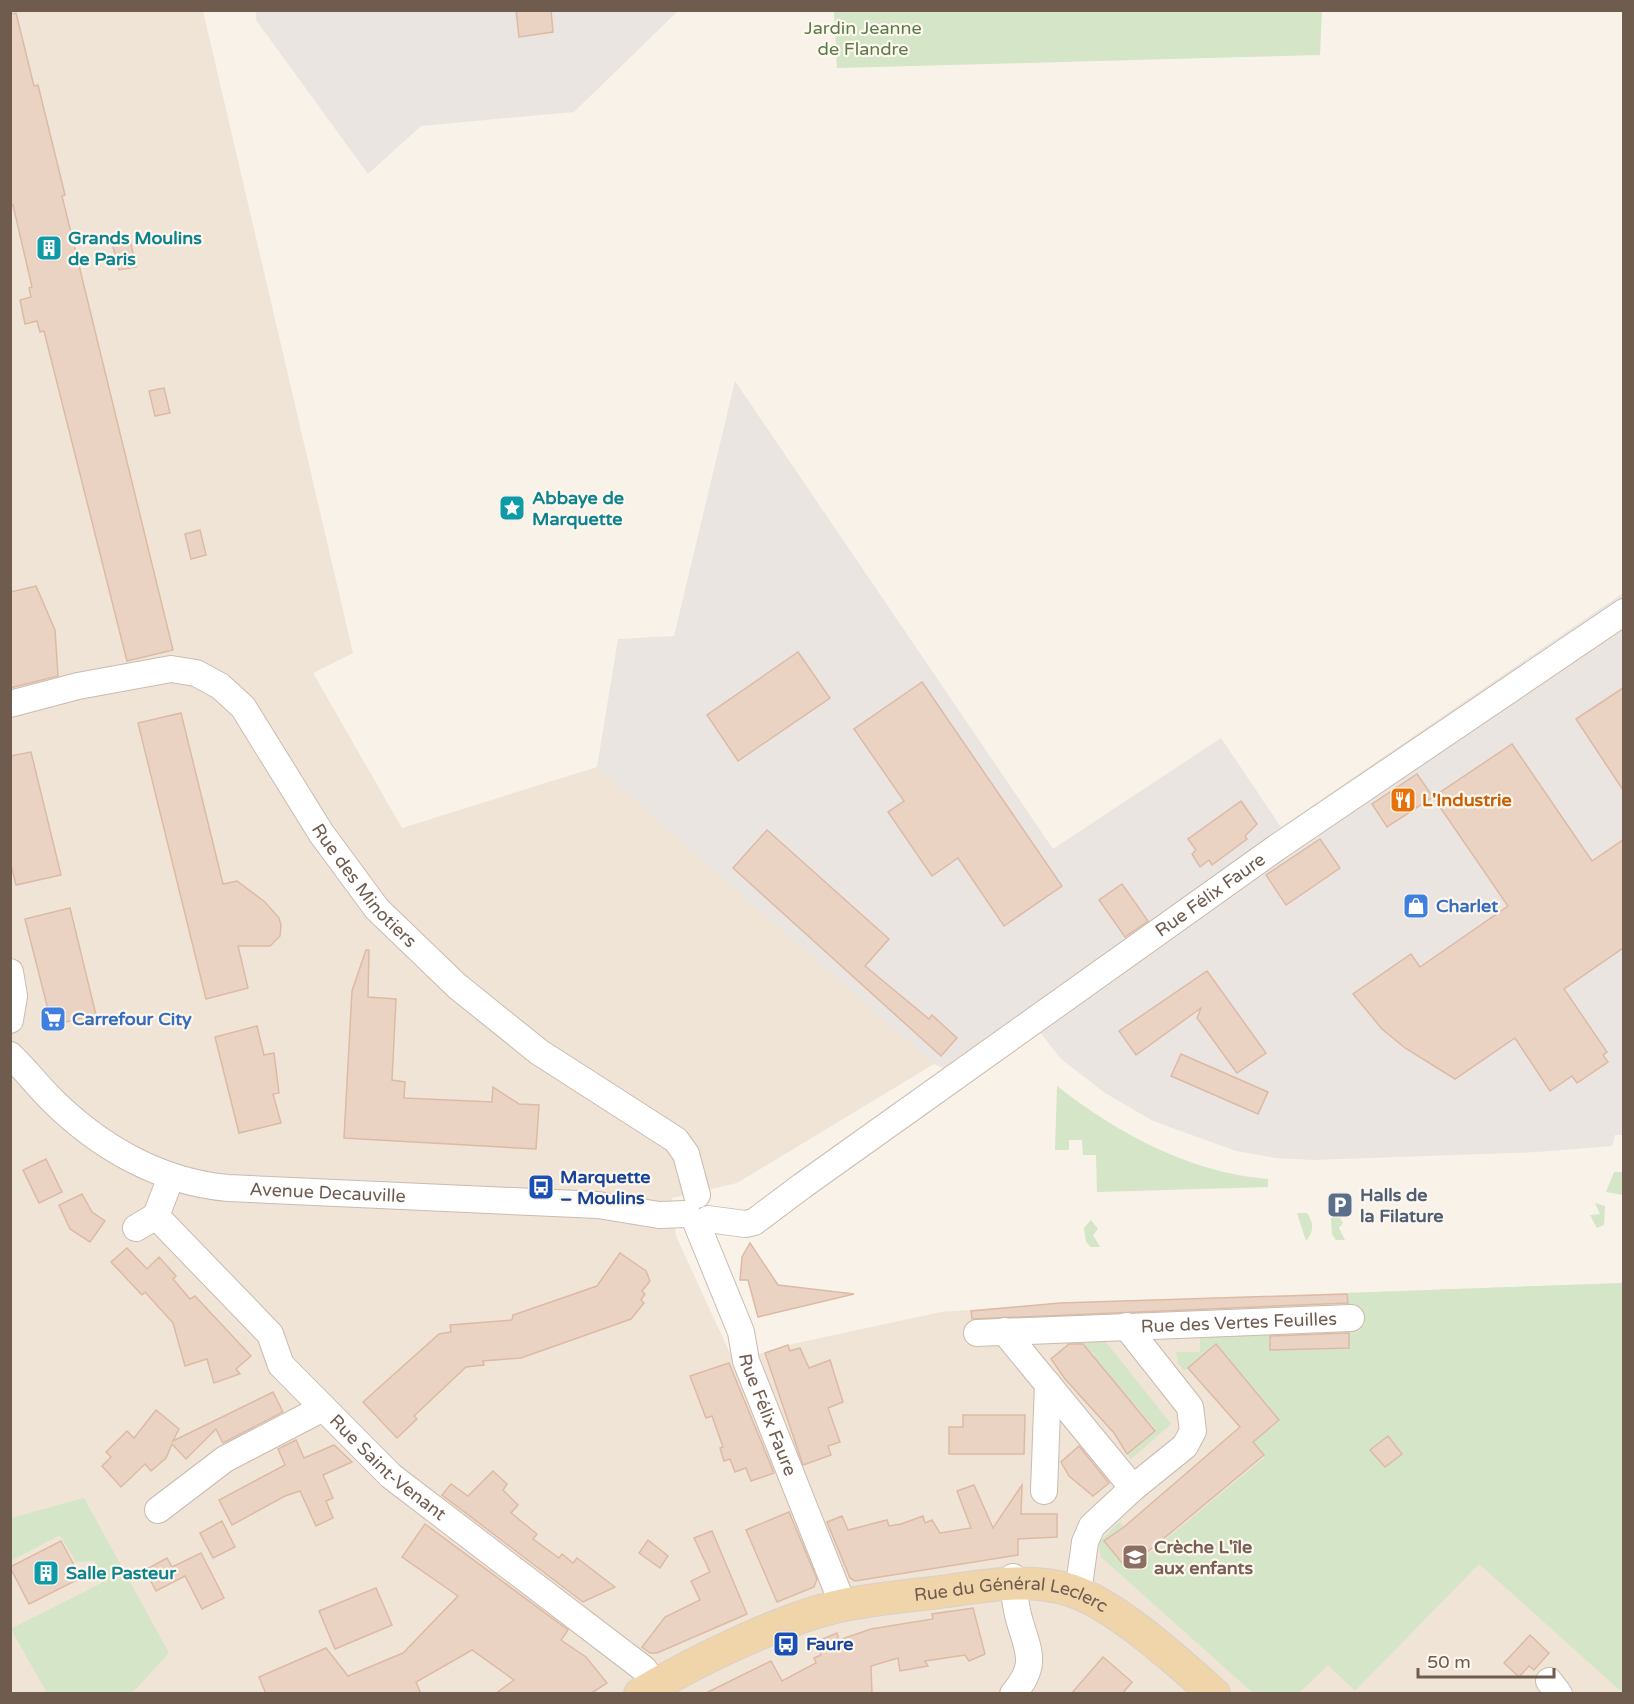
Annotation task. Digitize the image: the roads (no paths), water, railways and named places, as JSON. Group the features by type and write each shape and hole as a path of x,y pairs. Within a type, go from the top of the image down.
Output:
{"main road":[{"name":"Rue du Général Leclerc","path":"653,1690 755,1637 813,1614 843,1605 1014,1581 1079,1586 1183,1666 1214,1694"}],"street":[{"name":"Rue Félix Faure","path":"843,1605 746,1361 741,1332 700,1211 752,1206 802,1186 1276,848 1623,612"},
{"name":"Rue des Minotiers","path":"10,704 120,677 171,669 196,673 220,686 243,707 321,833 377,909 457,986 539,1052 680,1144 688,1160 700,1211"},
{"path":"10,972 14,1008 10,1020"},
{"name":"Avenue Decauville","path":"10,1055 77,1122 131,1159 171,1177 200,1185 598,1204 665,1216 700,1211"},
{"name":"Rue Saint-Venant","path":"171,1177 146,1222 270,1334 276,1344 278,1360 391,1476 644,1669 653,1690"},
{"name":"Rue des Vertes Feuilles","path":"977,1333 1352,1318"},
{"name":"Rue des Vertes Feuilles","path":"1079,1586 1088,1533 1133,1488 1185,1446 1191,1438 1194,1421 1190,1407 1126,1326"},
{"path":"1004,1331 1133,1488"},
{"path":"1044,1491 1048,1384"},
{"path":"158,1510 225,1459 323,1408"},
{"path":"1012,1694 1025,1678 1030,1665 1017,1613 1014,1581"}],"place":[{"name":"Grands Moulins de Paris","path":"49,248"},
{"name":"Abbaye de Marquette","path":"512,508"},
{"name":"L'Industrie","path":"1403,800"},
{"name":"Charlet","path":"1416,906"},
{"name":"Carrefour City","path":"53,1019"},
{"name":"Marquette – Moulins","path":"541,1187"},
{"name":"Halls de la Filature","path":"1340,1205"},
{"name":"Crèche L'île aux enfants","path":"1135,1557"},
{"name":"Salle Pasteur","path":"46,1573"},
{"name":"Faure","path":"786,1644"}],"park label":[{"name":"Jardin Jeanne de Flandre","path":"863,38"}]}
